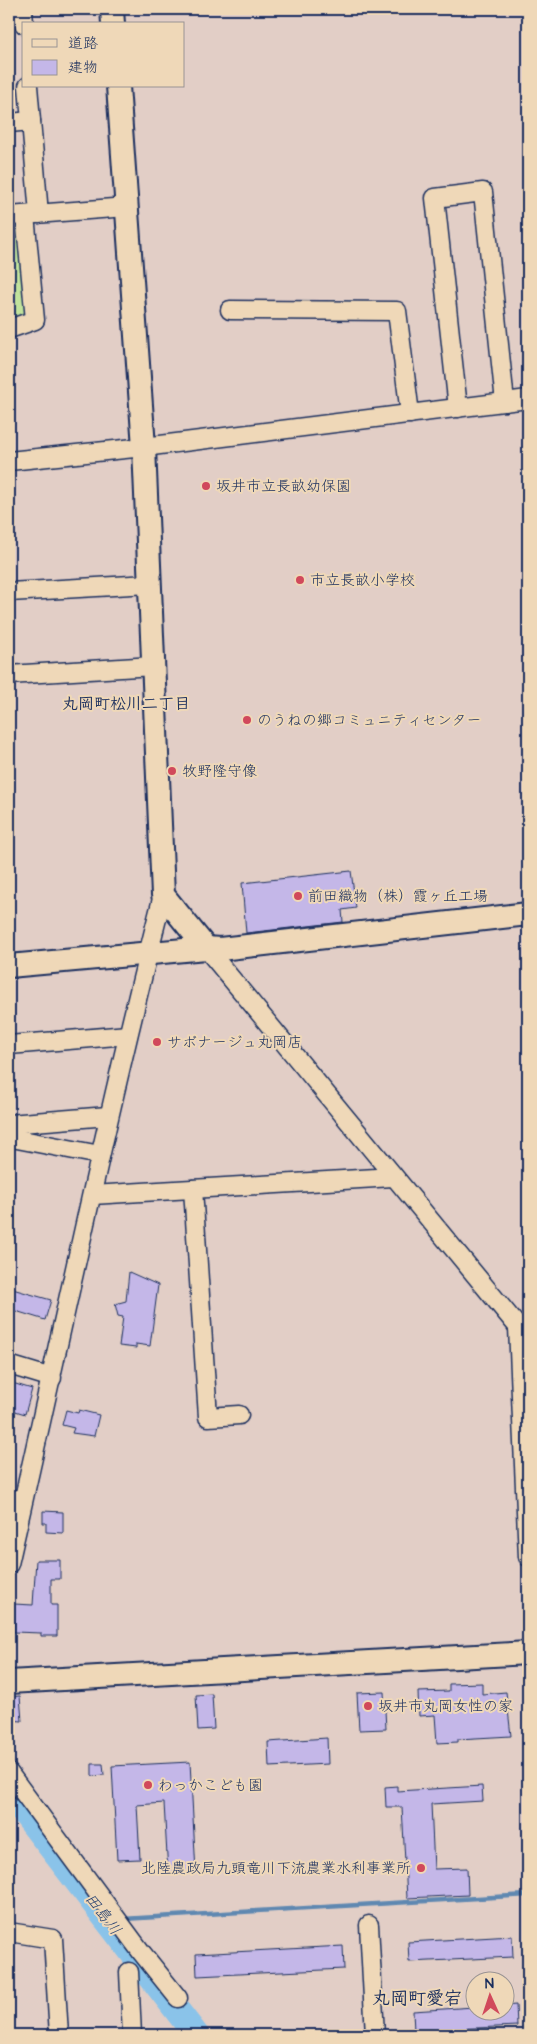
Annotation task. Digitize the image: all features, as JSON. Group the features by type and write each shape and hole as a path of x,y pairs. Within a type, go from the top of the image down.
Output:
{"street":[{"path":"23,9 24,22"},
{"path":"112,9 113,22"},
{"path":"9,329 35,320 24,215 31,121 28,88"},
{"path":"9,1564 17,1495 52,1378 108,1116 163,895 144,448 118,88"},
{"path":"9,123 31,121"},
{"path":"458,408 435,198 483,192 505,402"},
{"path":"24,215 127,207"},
{"path":"230,310 397,311 410,414"},
{"path":"9,460 144,448 528,399"},
{"path":"9,592 149,584"},
{"path":"9,675 153,666"},
{"path":"163,895 523,1333 528,1548"},
{"path":"9,966 206,948 220,949 528,914"},
{"path":"9,1045 128,1035"},
{"path":"9,1124 108,1116"},
{"path":"9,1131 17,1139 100,1156"},
{"path":"92,1195 393,1177"},
{"path":"193,1189 208,1417 239,1415"},
{"path":"9,1364 52,1378"},
{"path":"9,1682 528,1653"},
{"path":"9,1773 142,1954 178,1998"},
{"path":"369,1925 375,2035"},
{"path":"9,1932 53,1939 59,2035"},
{"path":"129,1972 132,2035"}],"green space":[{"path":"22,224 31,318 9,323 9,225"}],"building":[{"name":"前田織物（株）霞ヶ丘工場","path":"351,871 356,908 342,910 343,922 246,933 242,883"},
{"path":"129,1272 158,1285 150,1346 136,1344 136,1348 119,1346 123,1317 118,1316 115,1304 126,1301"},
{"path":"9,1288 51,1300 45,1320 9,1309"},
{"path":"9,1382 32,1389 25,1414 9,1409"},
{"path":"66,1410 78,1413 79,1410 99,1415 94,1436 72,1433 74,1428 62,1425"},
{"path":"43,1511 63,1512 63,1533 46,1532 46,1523 43,1523"},
{"path":"36,1560 60,1560 60,1579 51,1579 51,1605 57,1605 57,1636 41,1636 41,1633 14,1632 14,1604 33,1605"},
{"path":"482,1683 482,1694 506,1692 511,1736 458,1739 458,1742 437,1743 435,1715 419,1716 418,1692 449,1691 449,1684"},
{"path":"384,1692 386,1729 359,1730 357,1693"},
{"path":"212,1694 214,1729 198,1730 196,1695"},
{"path":"20,1696 22,1721 9,1720 9,1697"},
{"path":"327,1738 328,1764 269,1767 268,1742"},
{"path":"190,1762 196,1872 168,1873 164,1803 137,1805 140,1859 117,1860 112,1766"},
{"path":"92,1764 103,1764 104,1775 92,1776"},
{"path":"397,1786 397,1791 482,1786 483,1801 431,1804 434,1869 467,1868 468,1895 407,1898 402,1807 386,1807 385,1787"},
{"path":"512,1936 513,1957 409,1962 408,1942"},
{"path":"343,1946 344,1969 197,1976 196,1954"},
{"path":"514,2005 516,2005 517,2026 414,2031 413,2011 464,2008 464,2022 514,2022"}],"waterway":[{"name":"田島川","path":"9,1793 196,2035"},
{"path":"123,1919 528,1895"}],"place":[{"name":"坂井市立長畝幼保園","path":"206,486"},
{"name":"市立長畝小学校","path":"300,580"},
{"name":"のうねの郷コミュニティセンター","path":"247,720"},
{"name":"牧野隆守像","path":"172,771"},
{"name":"前田織物（株）霞ヶ丘工場","path":"298,896"},
{"name":"サボナージュ丸岡店","path":"157,1042"},
{"name":"坂井市丸岡女性の家","path":"368,1706"},
{"name":"わっかこども園","path":"148,1785"},
{"name":"北陸農政局九頭竜川下流農業水利事業所","path":"421,1868"}],"district":[{"name":"丸岡町松川二丁目","path":"126,704"},
{"name":"丸岡町愛宕","path":"417,1998"}]}
